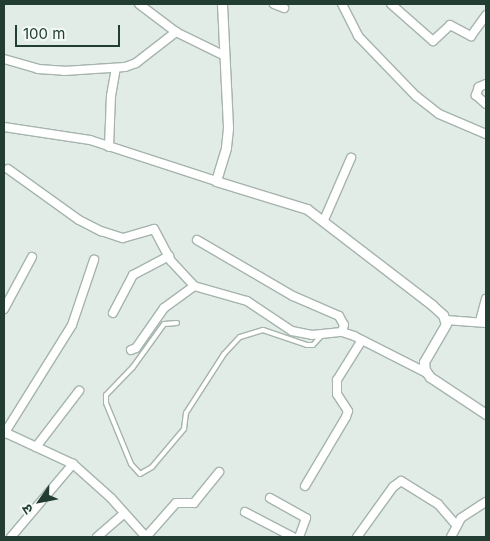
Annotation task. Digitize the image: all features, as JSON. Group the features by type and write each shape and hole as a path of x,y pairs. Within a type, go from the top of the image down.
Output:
{"street":[{"path":"139,4 176,32 222,55"},
{"path":"216,181 226,148 228,128 222,55 222,4"},
{"path":"274,4 284,8"},
{"path":"342,4 358,36 416,96 439,114 486,134"},
{"path":"391,4 434,41 450,25 471,36 486,14"},
{"path":"4,58 38,69 64,72 116,68 136,63 176,32"},
{"path":"109,147 116,68"},
{"path":"486,84 478,88 476,95 486,104"},
{"path":"4,127 90,140 216,181 295,203 324,220 366,257 432,305 446,320 483,322 486,299"},
{"path":"324,220 351,158"},
{"path":"8,169 79,220 101,231 123,238 154,229 169,256 194,286 247,301 292,330 324,334 342,332 362,340 427,374 486,414"},
{"path":"197,240 293,296 339,316 344,325 342,332"},
{"path":"113,313 133,275 169,256"},
{"path":"4,309 32,257"},
{"path":"94,260 72,325 4,433 73,464 88,475 146,537 176,502 194,503 219,472"},
{"path":"131,350 136,348 164,308 194,286"},
{"path":"427,374 424,362 442,336 446,320"},
{"path":"305,486 346,417 348,411 337,394 336,380 362,340"},
{"path":"36,447 79,391"},
{"path":"11,537 73,464"},
{"path":"358,537 393,487 401,481 438,504 456,525"},
{"path":"270,498 306,518 299,537"},
{"path":"451,537 456,525 467,514 486,502"},
{"path":"245,512 293,537"},
{"path":"98,537 123,514"}],"lane":[{"path":"177,323 164,324 133,367 106,396 106,403 131,464 140,474 152,468 184,429 186,414 224,354 240,337 263,330 312,345 324,334"}]}
